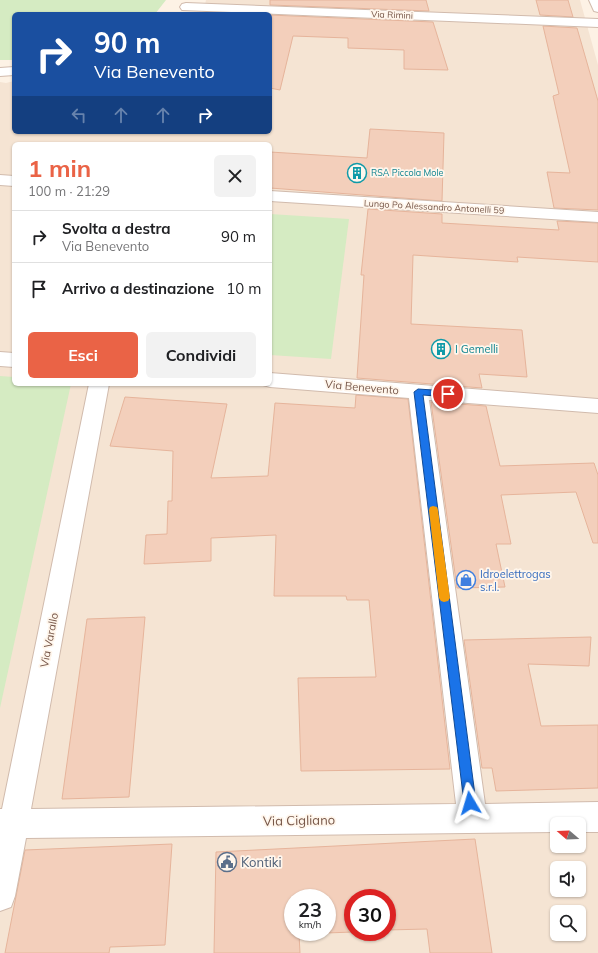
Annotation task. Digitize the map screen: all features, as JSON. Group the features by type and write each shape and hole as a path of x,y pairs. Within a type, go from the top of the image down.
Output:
{"street":[{"path":"595,0 598,8"},
{"name":"Via Rimini","path":"184,7 429,11 598,23"},
{"path":"0,72 12,71"},
{"path":"0,180 12,181"},
{"name":"Lungo Po Alessandro Antonelli 59","path":"272,196 598,217"},
{"path":"0,359 12,360"},
{"name":"Via Benevento","path":"272,380 598,406"},
{"name":"Via Varallo","path":"0,896 7,824 98,386"},
{"path":"418,392 472,818"},
{"name":"Via Cigliano","path":"7,824 598,817"}],"shaded area":[{"path":"206,0 580,0 598,65 598,953 0,953 0,82 6,83 12,82 12,134 272,134 272,12 203,12"}],"green space":[{"path":"0,0 166,0 157,12 12,12 12,60 0,60"},
{"path":"272,214 349,219 331,359 272,355"},
{"path":"0,376 12,377 12,386 71,386 0,708"}],"building":[{"path":"270,0 426,0 429,11 270,5"},
{"path":"536,0 568,0 573,17 540,15"},
{"path":"272,15 433,22 448,70 404,69 404,50 348,48 348,38 293,36 280,90 272,88"},
{"path":"543,26 577,28 598,101 598,210 554,208 547,172 570,173 553,96 559,94"},
{"name":"RSA Piccola Mole","path":"370,129 444,133 442,201 272,188 272,152 367,158"},
{"path":"368,209 442,214 442,223 559,230 557,221 598,223 598,262 517,257 518,262 413,255 411,324 522,330 527,377 479,374 482,388 357,378 364,275 361,275"},
{"path":"356,395 408,399 450,769 301,771 298,678 376,677 369,600 347,600 346,596 274,596 276,535 211,538 211,561 144,564 146,535 167,534 168,501 172,501 173,451 110,446 125,397 227,404 211,478 268,476 275,403 355,408"},
{"path":"431,402 486,406 500,466 594,463 598,475 598,543 593,543 576,492 501,495 511,544 496,544 505,587 457,588"},
{"path":"145,617 129,797 62,799 87,619"},
{"path":"591,637 589,666 528,664 541,726 598,725 598,788 496,791 492,768 482,768 464,640"},
{"path":"475,839 492,953 430,953 427,929 396,930 396,889 344,889 344,932 336,933 336,889 284,889 284,941 299,941 300,953 214,953 216,852"},
{"path":"172,844 165,945 110,947 109,953 5,953 25,850"}],"slow traffic":[{"path":"433,510 444,598"}],"place":[{"name":"RSA Piccola Mole","path":"357,173"},
{"name":"I Gemelli","path":"441,349"},
{"name":"Idroelettrogas s.r.l.","path":"466,580"},
{"name":"Kontiki","path":"227,862"}],"route":[{"path":"448,394 418,392 470,803"}]}
